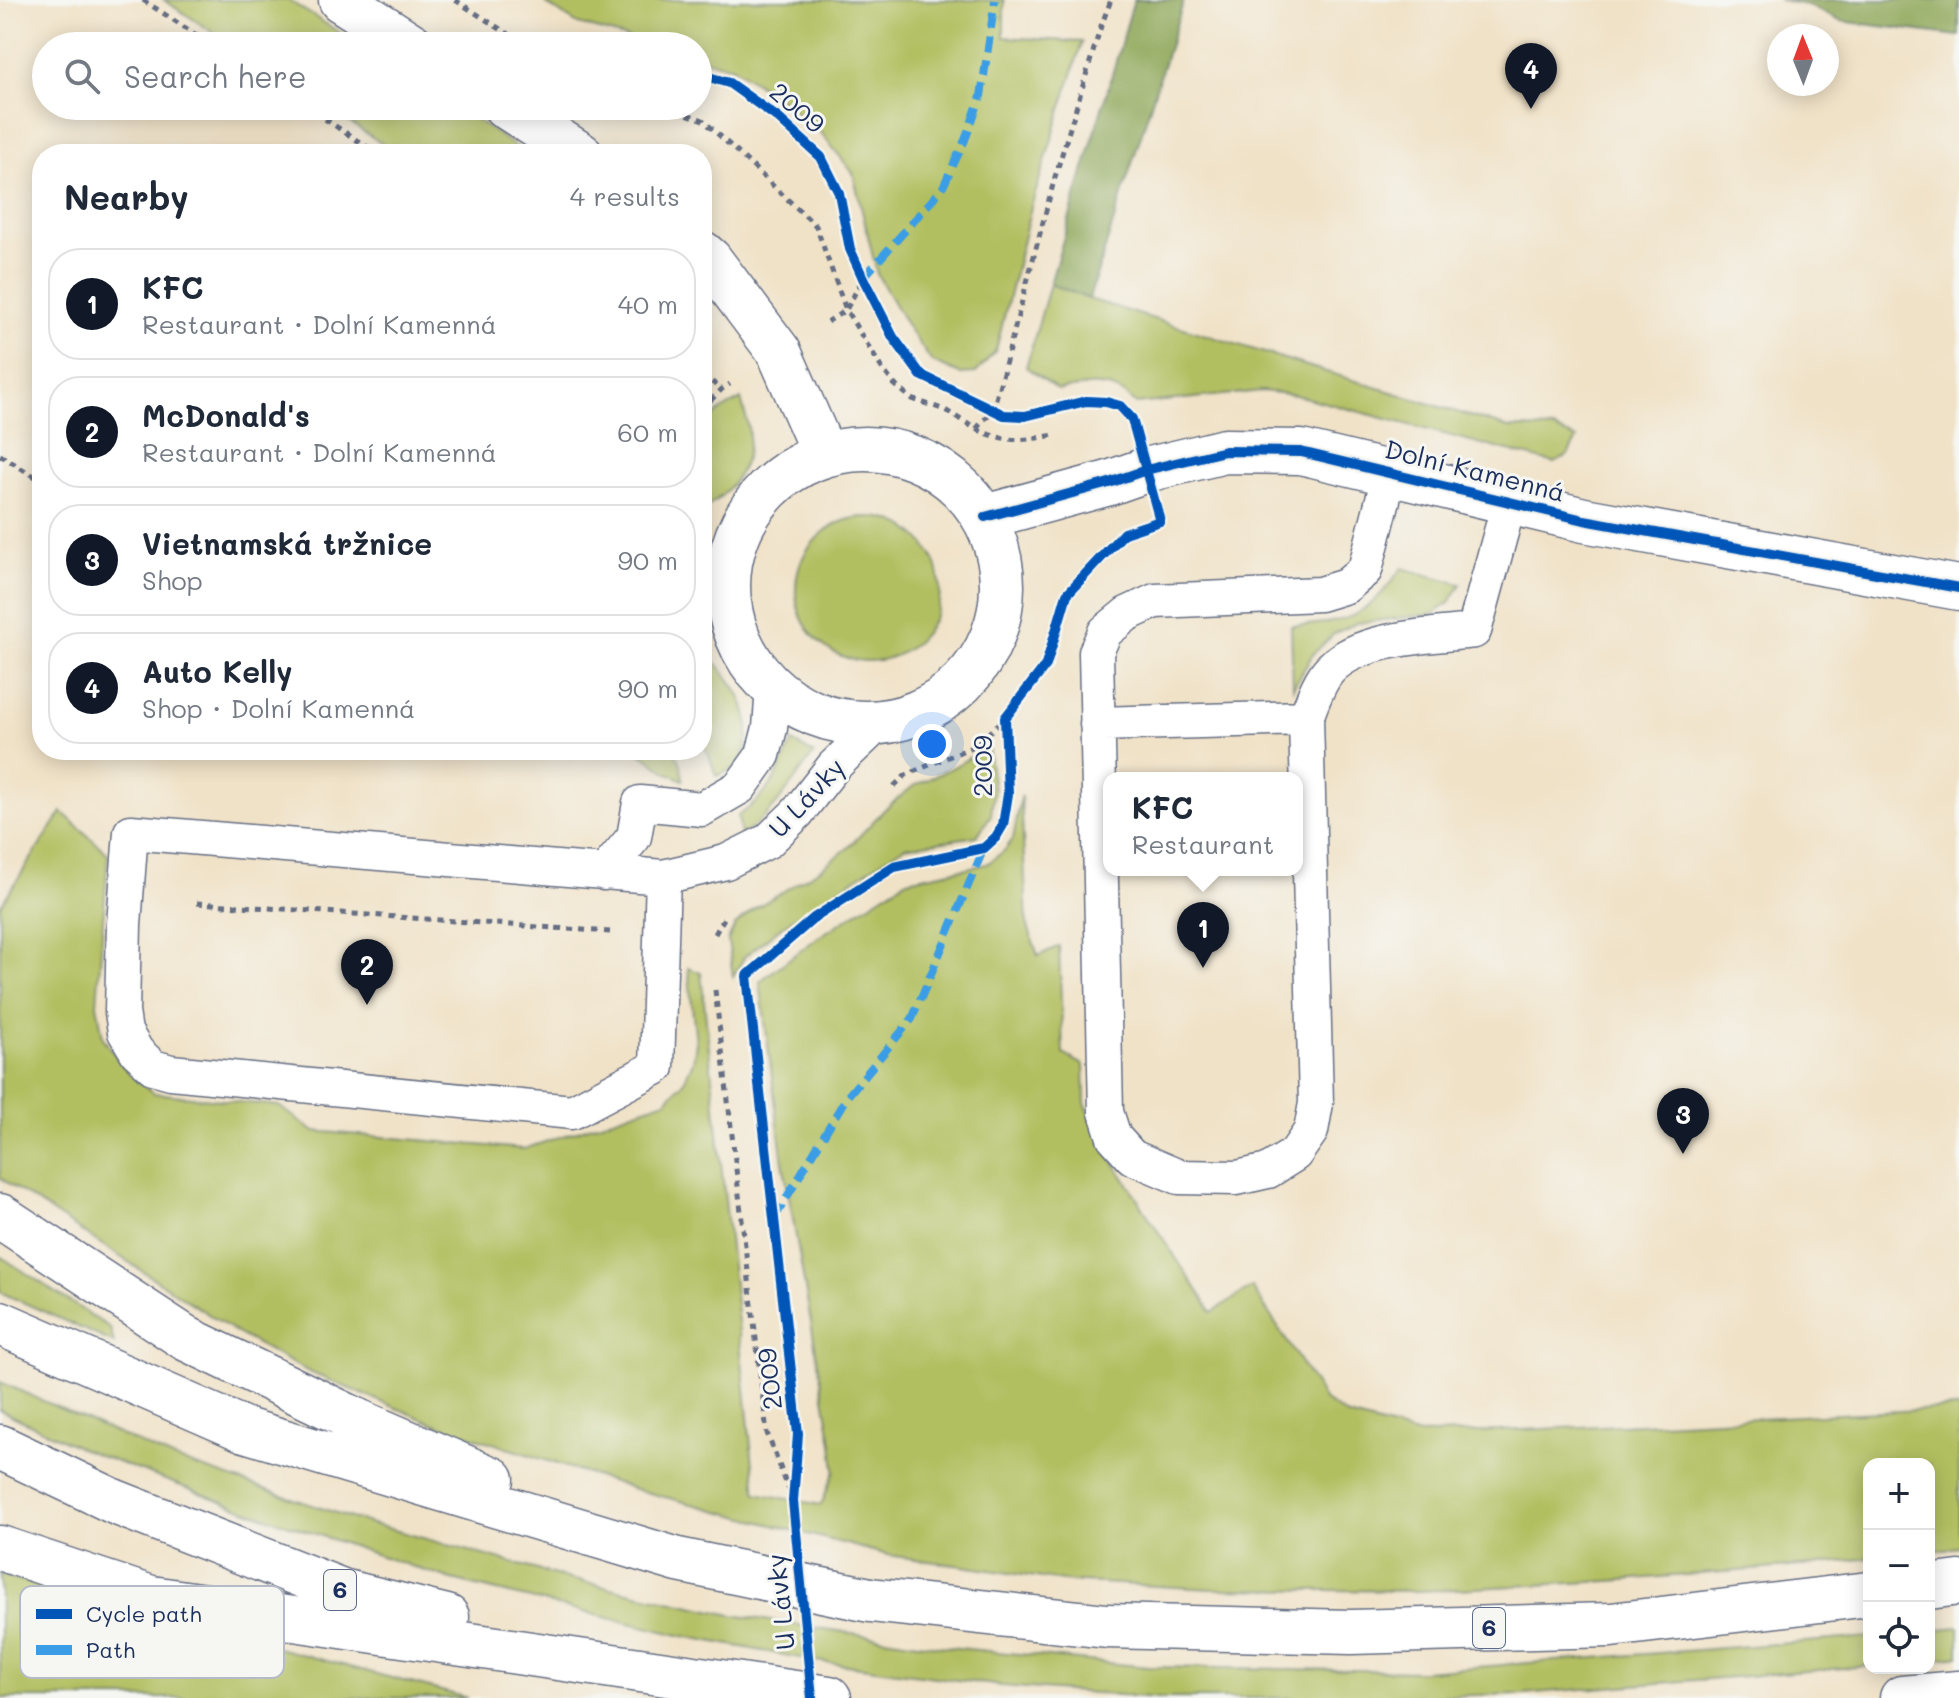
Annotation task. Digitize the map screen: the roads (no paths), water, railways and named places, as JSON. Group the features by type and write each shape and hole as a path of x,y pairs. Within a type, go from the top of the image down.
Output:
{"main road":[{"path":"341,0 391,32"},
{"path":"527,120 564,144"},
{"path":"712,263 779,352 824,454"},
{"path":"870,448 916,458 955,481 985,517 1001,562 1001,608 986,652 957,688 917,713 880,722 842,721 806,710 773,688 749,660 714,581 755,503 785,473 824,454 870,448"},
{"name":"Dolní Kamenná","path":"985,517 1146,470 1225,451 1301,452 1584,520 1959,588"},
{"path":"0,1216 187,1339 360,1422 678,1560"},
{"name":"6","path":"0,1323 245,1430 678,1560 870,1600 1107,1626 1351,1632 1611,1625 1863,1595"},
{"name":"6","path":"0,1447 115,1502 342,1591 697,1679 829,1698"},
{"path":"0,1548 115,1586"},
{"path":"1935,1586 1959,1583"},
{"path":"284,1618 697,1679"},
{"path":"1902,1698 1959,1693"}],"lane":[{"path":"1390,472 1365,570 1346,586 1320,594 1155,601 1127,614 1105,632 1096,652 1106,1112 1114,1137 1132,1157 1179,1177 1237,1178 1268,1171 1295,1154 1311,1131 1316,1103 1306,718 1329,670 1350,653 1374,644 1474,631 1509,503"},
{"path":"604,873 634,837 640,803 702,809 740,787 763,755 770,728 773,688"},
{"path":"1097,724 1306,718"},
{"name":"U Lávky","path":"663,877 657,1067 572,1112 171,1072 153,1067 137,1052 125,1032 122,1012 124,924 131,832 663,877 726,862 768,841 797,813 834,766 880,722"}],"place":[{"name":"Auto Kelly","path":"1531,109"},
{"name":"KFC","path":"1203,968"},
{"name":"McDonald's","path":"367,1005"},
{"name":"Vietnamská tržnice","path":"1683,1154"}]}
